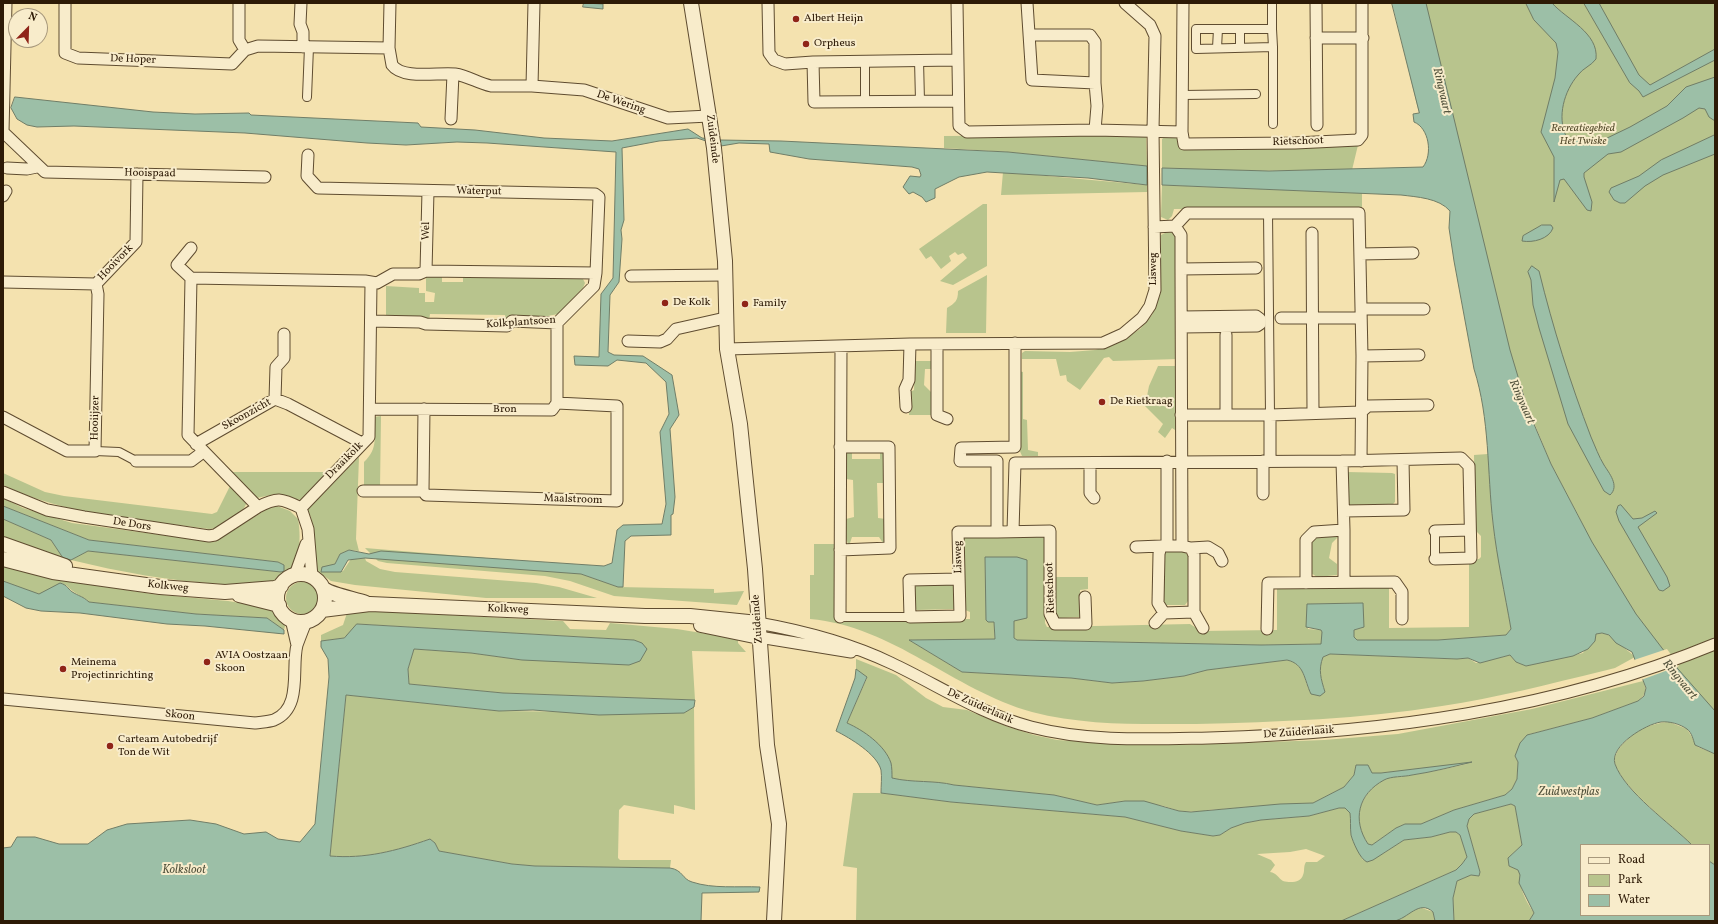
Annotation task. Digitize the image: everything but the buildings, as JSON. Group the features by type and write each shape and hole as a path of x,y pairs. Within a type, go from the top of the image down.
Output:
{"street":[{"path":"3,132 6,3"},
{"name":"De Hoper","path":"65,3 65,54 78,58 232,64 245,50"},
{"path":"239,3 239,40 245,50 258,46 389,48"},
{"path":"301,3 300,24 306,47 308,97"},
{"name":"De Wering","path":"390,3 389,48 392,65 400,71 421,74 453,74 464,76 479,83 491,86 532,86 584,90 668,118 709,116"},
{"path":"532,86 534,3"},
{"name":"Zuideinde","path":"690,3 713,142 725,275 727,349 740,424 755,569 758,630 768,752 779,824 774,921"},
{"path":"768,3 769,52 774,60 785,64 813,62 956,60"},
{"path":"957,3 957,101 959,126 967,132 1095,130 1153,130 1182,132 1182,3"},
{"path":"1027,3 1032,80 1095,83"},
{"name":"Lisweg","path":"727,349 910,344 1103,343 1123,334 1142,318 1150,306 1155,290 1153,130 1155,36 1150,25 1125,3"},
{"path":"1272,3 1273,124"},
{"name":"Rietschoot","path":"1316,3 1317,125"},
{"name":"Rietschoot","path":"1182,132 1184,144 1295,143 1358,140 1362,135 1362,3"},
{"path":"1272,29 1196,29 1195,40 1196,49 1273,47"},
{"path":"1240,29 1240,48"},
{"path":"1217,48 1218,30"},
{"path":"1030,35 1090,35 1096,42 1095,83 1097,106 1095,130"},
{"path":"1316,38 1363,38"},
{"path":"919,60 920,101"},
{"path":"865,61 865,101"},
{"path":"813,62 814,102 957,101"},
{"path":"451,120 453,74"},
{"path":"1183,95 1256,94"},
{"name":"Hooispaad","path":"3,132 44,172 265,177"},
{"name":"Waterput","path":"308,156 307,176 318,188 595,194 599,197 596,273"},
{"name":"Hooispaad","path":"7,168 27,169 37,166"},
{"name":"Hooivork","path":"3,282 96,284 136,242 137,174"},
{"name":"Wel","path":"426,271 428,191"},
{"path":"1263,494 1270,415 1268,212"},
{"path":"1154,227 1175,226 1187,213 1360,213 1362,356 1361,460"},
{"path":"1175,226 1181,235 1181,461 1186,546 1194,555 1194,612 1203,628"},
{"path":"1312,233 1313,412"},
{"path":"191,248 177,266 191,278 365,281 377,283 393,274 419,274 426,271 596,273"},
{"path":"1360,254 1413,253"},
{"path":"1181,269 1256,268"},
{"name":"Kolkplantsoen","path":"371,321 507,326 512,321 557,323 594,286 596,273"},
{"path":"631,276 725,275"},
{"path":"191,278 188,435 258,507 272,500 288,502 301,508 308,529 312,577"},
{"name":"Draaikolk","path":"301,508 369,437 371,283"},
{"name":"Hooiijzer","path":"3,417 67,451 95,451 98,294 96,284"},
{"path":"1281,318 1313,318 1424,309"},
{"path":"1256,316 1260,319 1260,324 1257,326 1182,322 1256,316"},
{"path":"628,341 660,342 667,339 676,329 725,318"},
{"path":"557,323 558,404"},
{"path":"275,399 276,367 284,358 284,334"},
{"path":"1226,335 1226,415"},
{"path":"906,407 905,389 910,380 910,344"},
{"path":"937,344 937,415 948,419"},
{"path":"1013,531 1015,463 1014,344"},
{"name":"Lisweg","path":"841,346 840,617 960,616 958,532 997,532"},
{"path":"1362,356 1419,355"},
{"name":"Skoonzicht","path":"200,448 275,399 288,404 362,443"},
{"name":"Bron","path":"370,408 552,410 558,404"},
{"name":"Maalstroom","path":"363,491 423,492 426,495 617,501 617,406 558,404"},
{"path":"1181,415 1270,415 1313,412 1361,412 1368,406 1428,405"},
{"path":"423,492 424,409"},
{"path":"840,448 889,447 890,548 840,550"},
{"path":"95,451 120,452 136,461 191,461 200,448"},
{"path":"997,532 997,461 960,461 961,448 1015,448"},
{"path":"1015,463 1342,461 1461,458 1469,466 1471,558 1435,559 1435,531 1470,530"},
{"path":"1344,511 1404,510 1403,460"},
{"path":"1164,613 1158,603 1159,554 1164,546 1167,461"},
{"path":"1342,461 1344,581"},
{"path":"1090,463 1090,493 1094,498"},
{"name":"De Dors","path":"3,492 47,510 209,536 215,535 258,507"},
{"path":"1306,583 1306,540 1314,532 1344,530"},
{"name":"Rietschoot","path":"997,532 1050,531 1050,614 1055,624 1086,624 1085,597"},
{"path":"295,575 308,536"},
{"name":"Kolkweg","path":"3,544 36,557 111,579"},
{"path":"1136,547 1186,546 1208,548 1218,553 1222,561"},
{"name":"Kolkweg","path":"3,559 53,572 160,587 225,592 275,588 281,586"},
{"path":"295,575 312,577 319,582 324,589 325,599 322,610 306,622 298,622 282,612 278,597 281,586 287,579 295,575"},
{"name":"Lisweg","path":"910,617 909,580 959,579"},
{"path":"1267,629 1268,583 1344,581 1395,582 1402,592 1402,619"},
{"name":"Kolkweg","path":"324,589 329,593 342,595 370,604"},
{"name":"Kolkweg","path":"225,592 279,605"},
{"name":"Kolkweg","path":"322,610 370,604 645,616 758,630"},
{"path":"1155,624 1164,613 1194,612"},
{"name":"Skoon","path":"291,619 297,645"},
{"name":"Skoon","path":"3,699 255,723 273,720 284,713 290,704 293,693 297,645 306,622"},
{"name":"De Zuiderlaaik","path":"758,630 888,661 957,698 1016,723 1050,731 1077,735 1150,738 1237,737 1385,726 1496,708 1579,690 1635,674 1698,652 1715,644"}],"green space":[{"name":"Recreatiegebied Het Twiske","path":"1415,3 1715,3 1715,730 1609,586 1579,517 1551,464 1529,410 1522,388 1499,335"},
{"path":"1146,135 1147,166 1008,152 944,148 944,136"},
{"path":"1166,136 1177,136 1181,140 1358,145 1352,170 1232,171 1162,168 1162,139"},
{"path":"1003,172 1147,185 1147,192 1001,195"},
{"path":"1162,185 1362,193 1362,207 1174,209 1172,216 1168,220 1161,217"},
{"path":"983,204 987,204 987,266 953,285 940,281 967,258 963,253 958,255 955,252 949,256 951,261 941,269 931,256 926,259 919,249"},
{"path":"1167,232 1178,233 1178,359 1113,361 1109,357 1104,358 1080,390 1067,381 1066,375 1060,376 1056,359 1022,359 1022,353 1025,351 1070,352 1095,350 1120,342 1140,329 1152,315 1161,292 1161,235"},
{"path":"442,274 442,282 463,282 463,274 475,277 574,279 577,276 585,278 583,279 585,283 583,288 558,314 548,316 548,319 506,321 505,315 430,314 429,321 425,317 386,317 386,286 419,288 419,293 425,293 425,302 434,302 435,293 426,291 426,276"},
{"path":"987,275 986,333 946,333 947,308 956,301 958,291"},
{"path":"915,361 932,361 931,369 925,369 924,385 932,393 932,415 909,415 910,392 914,390"},
{"path":"1158,366 1178,366 1178,432 1172,428 1165,438 1158,432 1163,424 1145,406 1149,386"},
{"path":"1018,371 1023,372 1023,419 1027,420 1028,450 1038,452 1038,456 1022,456 1019,449"},
{"path":"381,416 380,488 364,488 364,462 372,452 375,441 374,417"},
{"path":"852,452 852,459 880,459 880,452 885,455 886,483 877,483 878,518 886,519 886,541 883,543 879,537 852,537 849,546 846,539 846,519 854,517 853,480 846,479 847,453"},
{"path":"1488,454 1493,524 1511,629 1506,635 1438,640 1356,640 1354,637 1354,630 1361,628 1363,603 1307,604 1308,629 1321,630 1322,644 1261,645 1017,640 1014,638 1014,621 1017,620 1017,557 985,557 988,622 994,622 995,639 909,640 962,672 1071,678 1112,683 1184,676 1206,670 1287,660 1296,664 1302,670 1308,688 1325,692 1320,670 1323,657 1330,654 1457,659 1468,658 1476,663 1510,655 1516,662 1526,666 1583,653 1595,634 1600,633 1610,636 1635,657 1615,668 1543,686 1442,706 1381,714 1289,721 1196,724 1114,723 1073,720 1032,712 1003,702 976,689 869,633 840,624 810,619 810,575 814,575 814,544 835,544 835,618 970,619 970,612 963,609 962,539 964,537 1039,535 1044,537 1045,623 1047,627 1190,624 1201,631 1277,630 1277,587 1389,584 1389,628 1469,627 1469,562 1470,560 1479,559 1481,557 1481,536 1475,530 1474,455"},
{"path":"359,457 356,539 359,551 349,550 340,554 335,564 330,566 333,572 343,571 351,559 365,558 366,561 380,569 395,572 536,583 559,587 597,598 486,598 355,585 331,581 317,571 311,517 307,510"},
{"path":"231,472 329,472 300,500 275,494 257,498"},
{"path":"1347,472 1395,474 1395,502 1393,504 1348,505"},
{"path":"3,473 45,492 64,496 212,514 217,512 230,486 247,502 241,512 226,524 209,529 104,515 52,504 3,485"},
{"path":"3,498 23,508 72,523 214,542 267,509 277,506 290,511 298,519 300,537 299,546 290,571 275,582 269,584 248,586 202,583 145,575 71,560 88,551 281,572 284,570 284,565 278,562 89,540 3,506"},
{"path":"3,519 51,540 63,558 48,556 3,540"},
{"path":"1339,536 1332,543 1329,558 1337,564 1337,575 1317,577 1311,573 1312,541 1315,537"},
{"path":"365,548 572,565 581,574 618,587 714,589 714,593 744,591 737,605 614,596 570,581 545,576 387,563 378,561"},
{"path":"1165,550 1186,553 1189,558 1188,601 1185,605 1163,605 1161,558"},
{"path":"3,564 61,580 152,594 228,601 259,606 271,610 285,626 284,630 267,618 196,614 89,602 66,585 39,595 3,581"},
{"path":"1056,577 1088,577 1088,589 1080,590 1081,617 1059,618 1056,616"},
{"path":"299,582 305,582 315,589 318,598 317,604 311,611 305,614 299,614 289,607 286,601 286,595 293,585"},
{"path":"912,582 954,582 954,609 917,610 913,608"},
{"path":"372,611 563,621 570,629 606,630 610,623 677,629 738,639 738,643 746,652 692,651 695,700 503,693 409,684 408,669 414,649 471,653 522,660 642,643 634,640 358,624 344,638 321,641 321,635 343,625 347,613"},
{"path":"856,659 896,675 926,698 943,707 967,710 1006,726 1034,735 1057,740 1136,745 1185,745 1324,740 1398,734 1532,709 1643,681 1645,689 1643,696 1638,701 1592,718 1530,734 1515,756 1518,762 1517,779 1512,789 1505,795 1454,810 1421,824 1405,824 1396,828 1372,845 1368,844 1360,831 1358,816 1367,794 1378,783 1388,778 1409,776 1467,764 1381,773 1372,773 1356,765 1354,775 1344,787 1313,803 1207,810 1202,812 1179,811 1164,806 1125,801 1097,805 1054,795 954,785 939,782 900,780 892,778 887,761 877,745 863,732 847,723 867,678 856,669"},
{"path":"346,695 499,711 684,713 694,707 695,810 674,805 674,814 624,805 619,810 618,858 620,860 671,860 670,868 535,866 512,864 439,851 435,843 430,839 380,853 343,857 330,856"},
{"path":"1669,722 1687,729 1698,747 1715,754 1715,865 1710,862 1710,844 1691,844 1637,795 1619,773 1615,763 1615,757 1618,750 1631,736 1646,727"},
{"path":"853,793 881,793 951,802 1125,817 1181,831 1213,836 1220,835 1231,828 1245,823 1261,820 1309,816 1339,808 1345,808 1350,813 1351,836 1363,860 1384,853 1404,840 1431,837 1450,832 1456,832 1460,835 1467,857 1456,870 1341,921 856,921 857,868 843,866","holes":["1306,849 1325,856 1317,862 1306,862 1302,878 1295,882 1289,882 1283,881 1276,874 1270,872 1275,865 1271,860 1257,854 1290,852"]},
{"path":"1511,804 1515,806 1522,845 1508,858 1509,866 1518,870 1521,875 1520,880 1522,890 1534,913 1529,921 1454,921 1453,898 1457,881 1471,875 1479,876 1480,872 1467,826 1469,819 1474,814"},
{"path":"1422,908 1433,912 1435,921 1395,921 1416,909"}],"water":[{"path":"584,3 603,4 603,9 583,7"},
{"path":"1392,3 1426,3 1510,350 1528,410 1551,464 1592,542 1636,614 1678,669 1715,711 1715,754 1695,745 1690,732 1684,727 1667,722 1654,724 1638,731 1623,743 1618,750 1615,757 1615,764 1620,775 1628,786 1691,844 1580,844 1580,916 1710,916 1710,862 1715,865 1715,921 1529,921 1534,913 1519,883 1520,875 1518,870 1509,866 1508,858 1522,845 1515,806 1511,804 1474,814 1469,819 1467,826 1480,872 1479,876 1471,875 1457,881 1453,898 1454,921 1435,921 1433,912 1423,908 1414,911 1399,920 1374,922 1341,921 1456,870 1467,857 1460,835 1456,832 1450,832 1431,837 1404,840 1373,860 1367,862 1359,854 1353,842 1351,835 1350,813 1345,808 1339,808 1309,816 1261,820 1245,823 1231,828 1220,835 1213,836 1181,831 1125,817 951,802 881,793 881,770 874,758 869,752 855,742 836,731 855,678 856,669 867,677 847,723 873,739 884,750 891,763 892,778 1054,795 1097,805 1125,801 1144,801 1179,811 1191,812 1280,804 1313,803 1344,787 1354,775 1356,765 1368,765 1372,773 1381,773 1472,762 1409,776 1390,778 1375,786 1363,800 1359,817 1363,835 1368,844 1372,845 1396,828 1405,824 1421,824 1454,810 1505,795 1512,789 1517,779 1518,762 1515,756 1520,743 1527,735 1592,718 1638,701 1644,696 1646,688 1632,652 1616,643 1609,635 1602,633 1596,634 1595,641 1588,649 1573,656 1526,666 1516,662 1510,655 1480,663 1468,658 1457,659 1330,654 1323,657 1321,662 1322,683 1325,692 1320,696 1311,694 1301,669 1293,662 1287,660 1207,670 1184,676 1112,683 1071,678 962,672 909,640 995,639 994,622 988,622 986,620 985,557 1017,557 1027,560 1027,618 1014,621 1014,638 1017,640 1261,645 1321,644 1321,630 1306,627 1307,604 1363,603 1364,627 1354,630 1354,637 1357,640 1438,640 1506,635 1511,629 1495,536 1483,407 1474,369 1454,261 1449,228 1450,211 1440,203 1434,201 1401,195 1162,185 1162,168 1269,171 1423,167 1426,162 1429,149 1426,135 1419,125 1414,122 1413,114 1419,113"},
{"path":"1526,3 1552,3 1587,34 1596,50 1596,59 1573,81 1563,104 1562,121 1566,136 1586,142 1603,140 1667,106 1686,87 1715,77 1715,121 1709,117 1705,109 1699,108 1621,152 1608,154 1584,173 1592,202 1591,211 1587,210 1564,179 1560,180 1554,202 1554,157 1541,132 1555,78 1558,52 1556,43 1534,20"},
{"path":"1584,3 1599,3 1639,75 1650,85 1715,49 1715,60 1643,97 1630,83"},
{"path":"15,97 153,112 195,114 249,113 251,115 418,123 421,127 475,130 544,138 612,141 688,129 702,138 720,140 781,141 1008,152 1147,166 1147,185 1088,178 987,172 959,177 935,189 935,198 926,202 922,197 913,192 909,194 903,187 910,176 920,177 921,175 919,169 912,167 809,159 770,152 769,144 739,143 721,146 697,138 659,141 622,148 624,220 621,230 622,239 619,282 610,295 608,352 614,355 643,356 672,375 679,415 670,429 675,497 673,514 671,515 671,535 631,536 625,541 623,587 618,587 581,574 365,558 348,560 341,572 321,572 322,567 335,564 340,554 349,550 369,554 381,551 604,566 612,563 617,530 623,525 662,524 666,504 660,432 669,414 666,382 646,363 617,360 608,366 575,365 574,356 599,357 601,294 613,278 616,152 487,143 457,142 406,145 245,133 74,126 37,127 27,125 17,119 11,108"},
{"path":"1715,135 1715,154 1663,175 1645,186 1625,203 1620,203 1614,200 1609,192 1611,188 1639,176 1661,160"},
{"path":"1542,225 1551,225 1553,228 1548,235 1536,241 1522,241 1523,236"},
{"path":"1532,266 1539,271 1562,355 1591,437 1600,459 1613,480 1614,488 1610,495 1604,491 1568,424 1533,305 1531,280 1528,272"},
{"path":"1621,505 1633,519 1642,518 1655,511 1657,513 1638,527 1667,577 1670,586 1663,591 1659,590 1619,521 1616,512 1618,506"},
{"path":"3,506 89,540 278,562 284,565 284,571 281,572 88,551 71,560 63,558 51,540 3,519"},
{"path":"3,581 39,594 60,583 89,602 196,614 267,618 284,630 284,634 205,626 167,624 80,613 41,611 26,608 3,596"},
{"name":"Kolksloot","path":"357,624 634,640 642,643 647,649 640,661 629,665 522,660 471,653 414,649 408,669 409,684 503,693 695,700 694,707 684,713 599,715 533,710 499,711 346,695 330,856 343,857 380,853 430,839 435,843 439,851 512,864 535,866 670,868 678,871 686,879 692,882 708,886 760,887 759,892 702,893 701,921 3,921 3,848 11,847 17,837 35,837 59,844 88,844 107,830 127,824 190,820 216,824 244,834 266,832 278,839 300,842 315,824 329,677 328,659 321,647 321,641 344,638"}],"pier":[{"path":"1667,649 1679,666 1641,680 1634,660"}],"place":[{"name":"Albert Heijn","path":"796,19"},
{"name":"Orpheus","path":"806,44"},
{"name":"De Kolk","path":"665,303"},
{"name":"Family","path":"745,304"},
{"name":"De Rietkraag","path":"1102,402"},
{"name":"AVIA Oostzaan Skoon","path":"207,662"},
{"name":"Meinema Projectinrichting","path":"63,669"},
{"name":"Carteam Autobedrijf Ton de Wit","path":"110,746"}],"water label":[{"name":"Ringvaart","path":"1441,91"},
{"name":"Ringvaart","path":"1521,402"},
{"name":"Ringvaart","path":"1679,680"},
{"name":"Zuidwestplas","path":"1569,793"}]}
